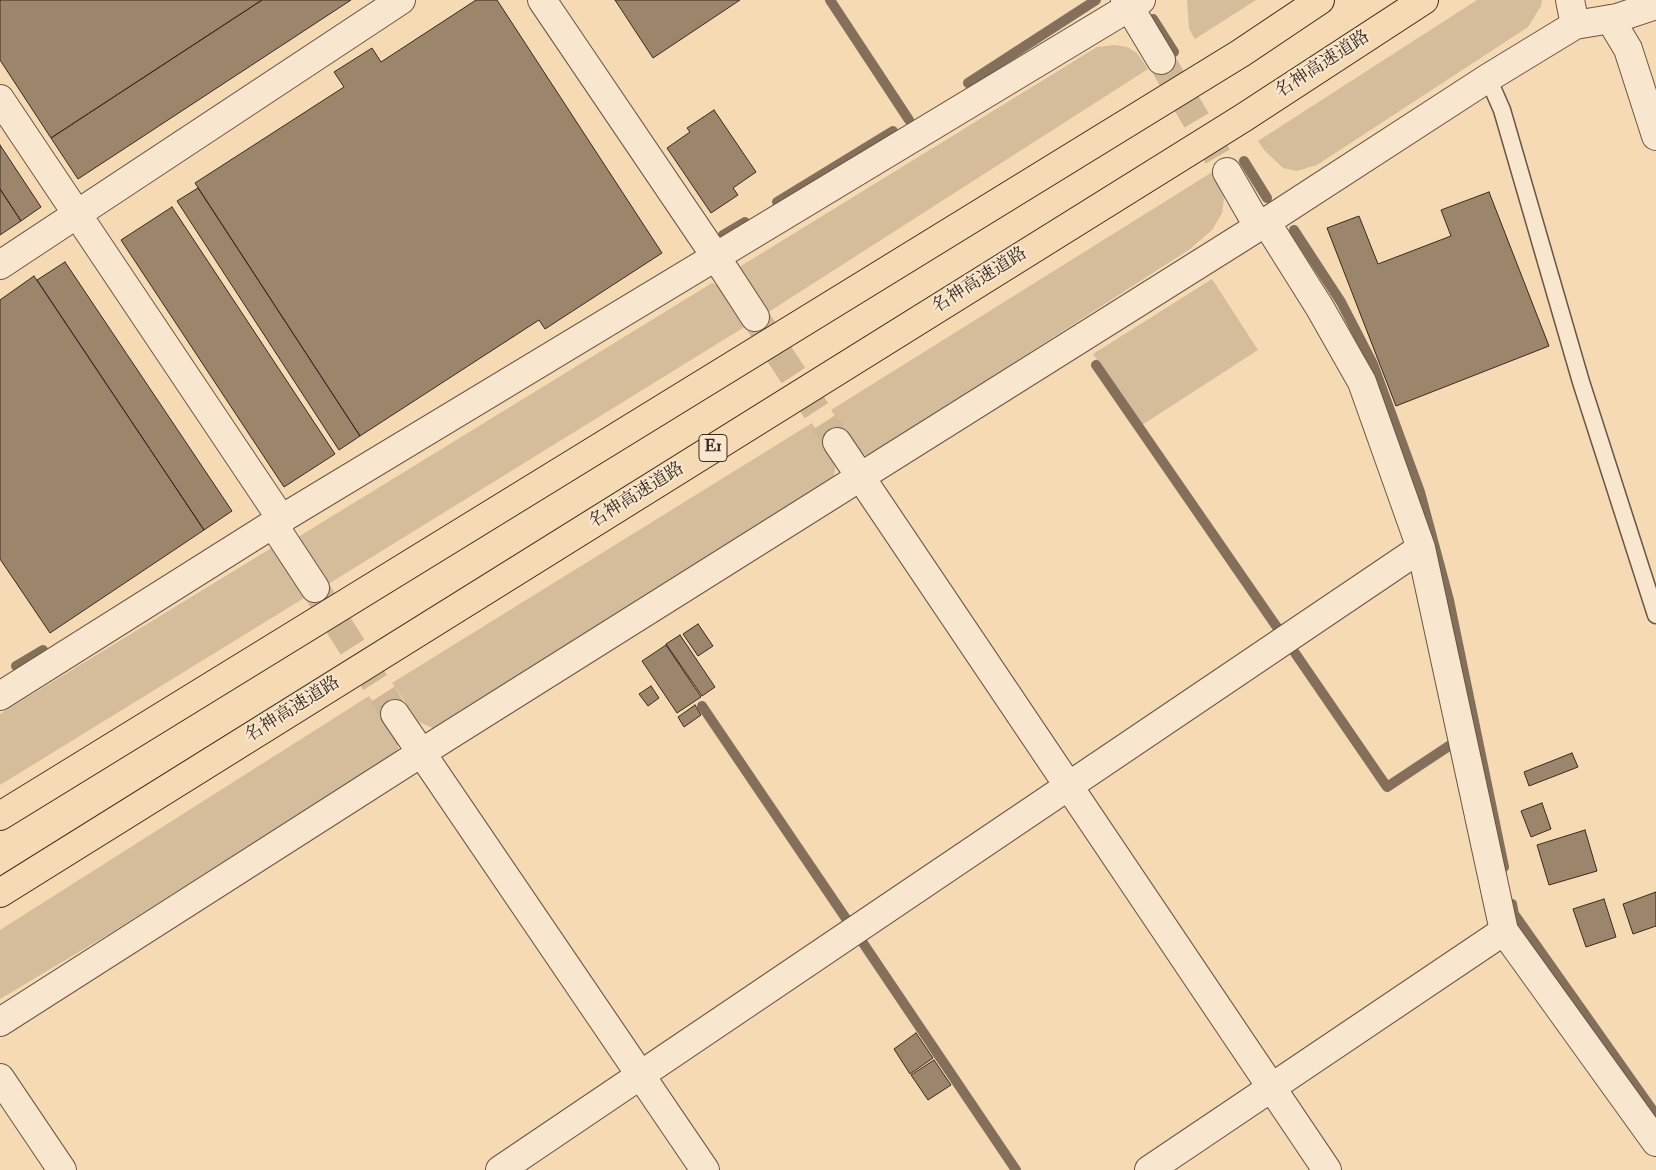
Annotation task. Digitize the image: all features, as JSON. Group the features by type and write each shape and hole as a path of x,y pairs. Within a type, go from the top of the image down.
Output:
{"highway":[{"path":"0,816 1241,53 1320,0"},
{"name":"名神高速道路","path":"0,893 1226,128 1424,0"}],"street":[{"path":"0,265 401,0"},
{"path":"542,0 755,317"},
{"path":"0,696 278,522 1132,2 1161,60"},
{"path":"0,1022 421,753 1262,224 1488,78 1572,12 1613,18 1656,5"},
{"path":"1613,18 1628,49 1656,136"},
{"path":"0,99 278,522 315,588"},
{"path":"1227,172 1320,308 1362,382 1421,548 1504,931 1656,1142"},
{"path":"837,442 1327,1170"},
{"path":"500,1170 1421,548"},
{"path":"395,714 704,1170"},
{"path":"1148,1170 1504,931"},
{"path":"0,1078 62,1170"}],"lane":[{"path":"1488,78 1502,110 1581,382 1656,615"}],"shaded area":[{"path":"1187,0 1256,0 1195,39 1189,29"},
{"path":"1477,0 1542,0 1541,6 1528,27 1317,165 1297,171 1283,168 1265,151 1258,141"},
{"path":"1115,45 1127,47 1137,53 1148,69 767,313 740,273 741,266 1097,47"},
{"path":"1214,171 1220,183 1224,199 1222,213 1212,230 1190,249 869,456 859,454 831,410"},
{"path":"1212,279 1258,350 1142,425 1093,354"},
{"path":"712,283 719,286 746,326 325,586 295,539"},
{"path":"812,423 836,462 834,476 433,728 419,722 392,683"},
{"path":"273,547 309,595 0,785 0,714"},
{"path":"369,696 398,739 398,751 109,934 0,999 0,930"}],"building":[{"path":"0,0 262,0 51,138 0,60"},
{"path":"262,0 351,0 78,179 51,138"},
{"path":"476,0 497,0 662,253 545,329 539,320 360,436 195,183 344,87 334,72 372,48 381,62"},
{"path":"615,0 740,0 653,58"},
{"path":"714,110 756,172 733,188 738,195 711,213 667,148 690,132 687,128"},
{"path":"0,145 41,207 21,221 0,189"},
{"path":"198,188 360,436 339,450 177,201"},
{"path":"0,189 21,221 0,235"},
{"path":"1489,192 1549,346 1396,406 1327,228 1359,216 1378,264 1451,236 1441,210"},
{"path":"172,207 335,454 284,487 121,240"},
{"path":"65,262 232,511 204,530 37,280"},
{"path":"34,276 204,530 50,633 0,559 0,300"},
{"path":"698,624 713,646 698,656 683,634"},
{"path":"680,635 715,687 702,696 666,644"},
{"path":"666,645 701,697 677,713 642,661"},
{"path":"651,686 659,698 648,706 639,694"},
{"path":"695,705 701,715 684,727 678,717"},
{"path":"1572,753 1578,767 1529,786 1524,772"},
{"path":"1542,803 1551,829 1531,837 1521,811"},
{"path":"1585,830 1597,871 1549,885 1537,845"},
{"path":"1656,892 1656,926 1633,934 1623,904"},
{"path":"1604,899 1616,937 1586,947 1573,909"},
{"path":"916,1033 933,1058 910,1074 894,1049"},
{"path":"934,1060 951,1085 928,1100 911,1075"}],"waterway":[{"path":"830,0 909,120"},
{"path":"968,83 1096,0"},
{"path":"1153,19 1174,52"},
{"path":"777,202 893,131"},
{"path":"1244,161 1267,198"},
{"path":"723,235 745,222"},
{"path":"1294,230 1341,302 1373,364 1420,492 1449,600 1504,867"},
{"path":"1096,365 1281,633"},
{"path":"16,666 43,650"},
{"path":"1295,653 1387,787 1455,742"},
{"path":"702,706 849,923"},
{"path":"1512,904 1514,914 1656,1115"},
{"path":"863,943 1016,1170"}],"tunnel":[{"path":"1161,60 1227,172"},
{"path":"755,317 837,442"},
{"path":"315,588 395,714"}]}
